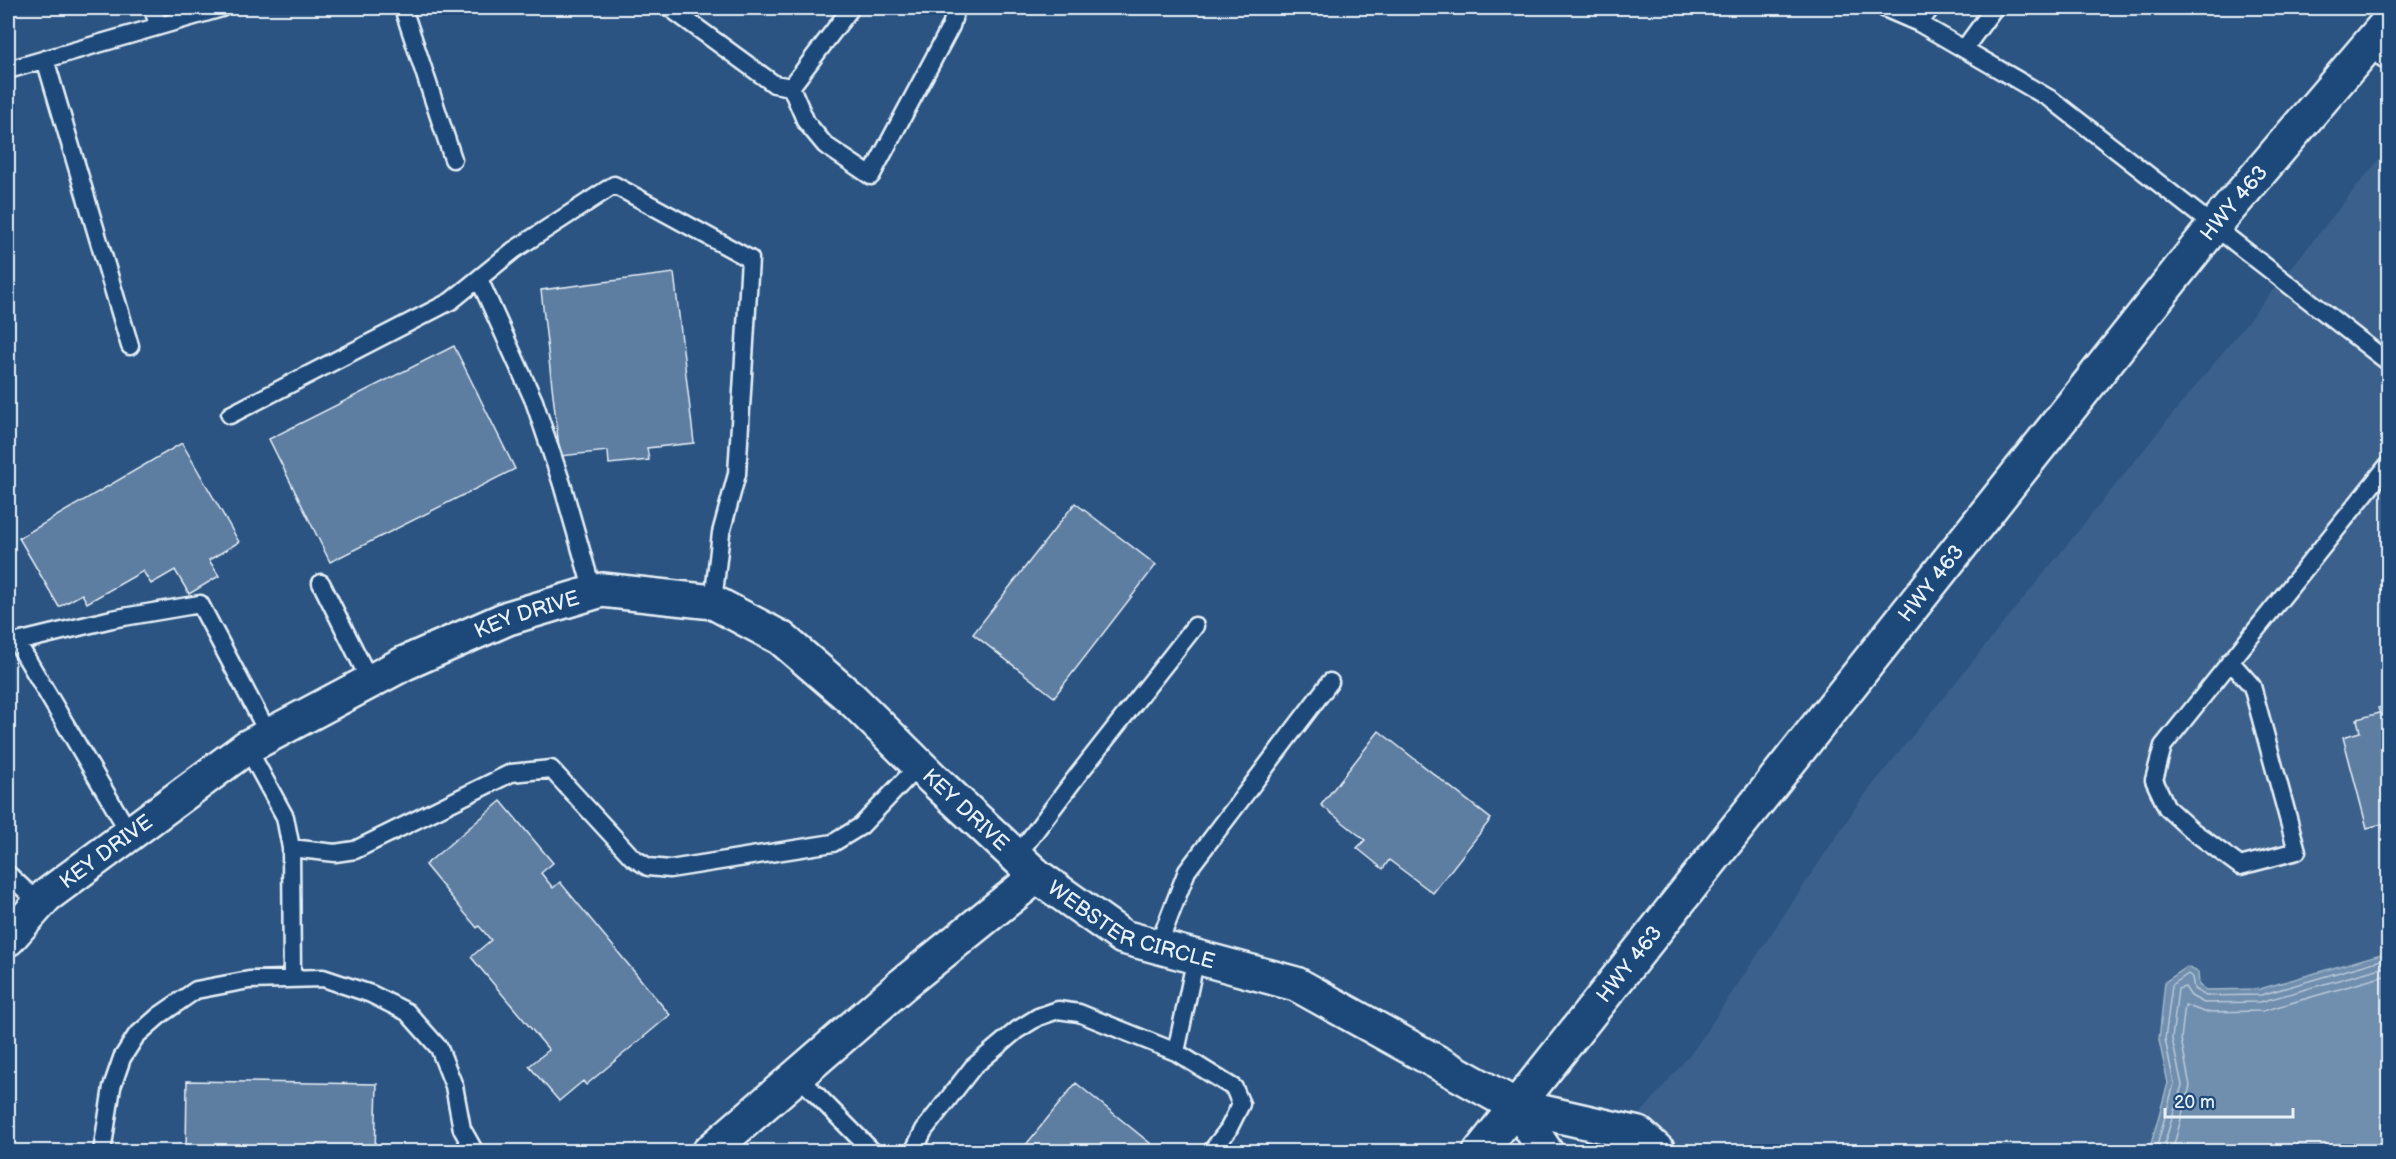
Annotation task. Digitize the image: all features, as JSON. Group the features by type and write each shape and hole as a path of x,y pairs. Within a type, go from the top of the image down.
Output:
{"street":[{"name":"HWY 463","path":"1480,1152 2214,226 2382,43"},
{"name":"KEY DRIVE","path":"8,939 46,896 258,741 405,663 508,618 602,590 713,602 781,638 853,700 1027,866"},
{"name":"WEBSTER CIRCLE","path":"709,1152 903,984 1027,866 1123,937 1296,984 1516,1106"},
{"path":"1516,1106 1546,1152"},
{"path":"1516,1106 1639,1134 1659,1152"}],"lane":[{"path":"153,8 158,26"},
{"path":"8,70 222,8"},
{"path":"403,8 453,159"},
{"path":"670,8 774,84 791,87"},
{"path":"791,87 851,8"},
{"path":"791,87 806,122 825,145 871,176 951,26 956,8"},
{"path":"1884,8 1919,23 2052,100 2388,362"},
{"path":"1919,23 1931,8"},
{"path":"1964,49 1994,8"},
{"path":"45,59 130,346"},
{"path":"230,415 451,301 514,250 614,185 750,259 737,474 721,533 713,602"},
{"path":"479,279 534,401 562,484 592,592"},
{"path":"2230,661 2252,686 2297,851 2240,866 2190,829 2167,808 2154,780 2163,746 2230,661 2388,465"},
{"path":"321,583 369,681"},
{"path":"130,834 12,642 112,619 200,604 258,741 285,817 291,848 292,979"},
{"path":"1027,866 1077,776 1195,626"},
{"path":"1158,946 1187,871 1330,682"},
{"path":"291,848 335,853 355,850 511,773 551,769 632,857 648,867 670,869 833,843 861,826 919,765"},
{"path":"8,874 40,904"},
{"path":"1176,1052 1196,957"},
{"path":"102,1152 112,1087 122,1058 136,1036 160,1015 196,990 249,980 323,978 371,994 407,1012 439,1048 454,1086 462,1129 475,1152"},
{"path":"913,1152 924,1130 973,1067 1017,1030 1038,1017 1059,1010 1079,1014 1176,1052 1234,1088 1241,1104 1228,1130 1211,1152"},
{"path":"797,1075 873,1152"}],"shaded area":[{"path":"2388,148 2388,1151 1609,1152 1695,1048 1862,798"}],"water":[{"path":"2388,952 2388,1151 2092,1151 2151,1144 2168,1083 2159,1040 2165,982 2187,967 2198,972 2199,985 2206,990 2260,989"}],"building":[{"path":"674,273 694,443 647,448 649,460 609,464 608,451 560,456 541,290"},
{"path":"454,346 515,469 330,562 269,439"},
{"path":"182,443 239,542 209,560 219,576 189,594 175,570 151,584 143,571 87,603 82,594 59,607 19,538"},
{"path":"1075,503 1156,565 1054,697 973,634"},
{"path":"2388,705 2388,837 2385,838 2382,824 2367,828 2343,737 2360,732 2357,719 2380,713 2378,708"},
{"path":"1379,731 1491,819 1433,893 1389,860 1383,869 1357,848 1365,840 1321,805"},
{"path":"501,801 553,863 541,873 553,888 560,882 670,1015 586,1085 583,1081 559,1101 529,1066 549,1050 471,957 491,940 479,926 477,928 425,865"},
{"path":"187,1081 377,1084 375,1152 186,1152"},
{"path":"1076,1083 1156,1148 1154,1152 1020,1152"}]}
